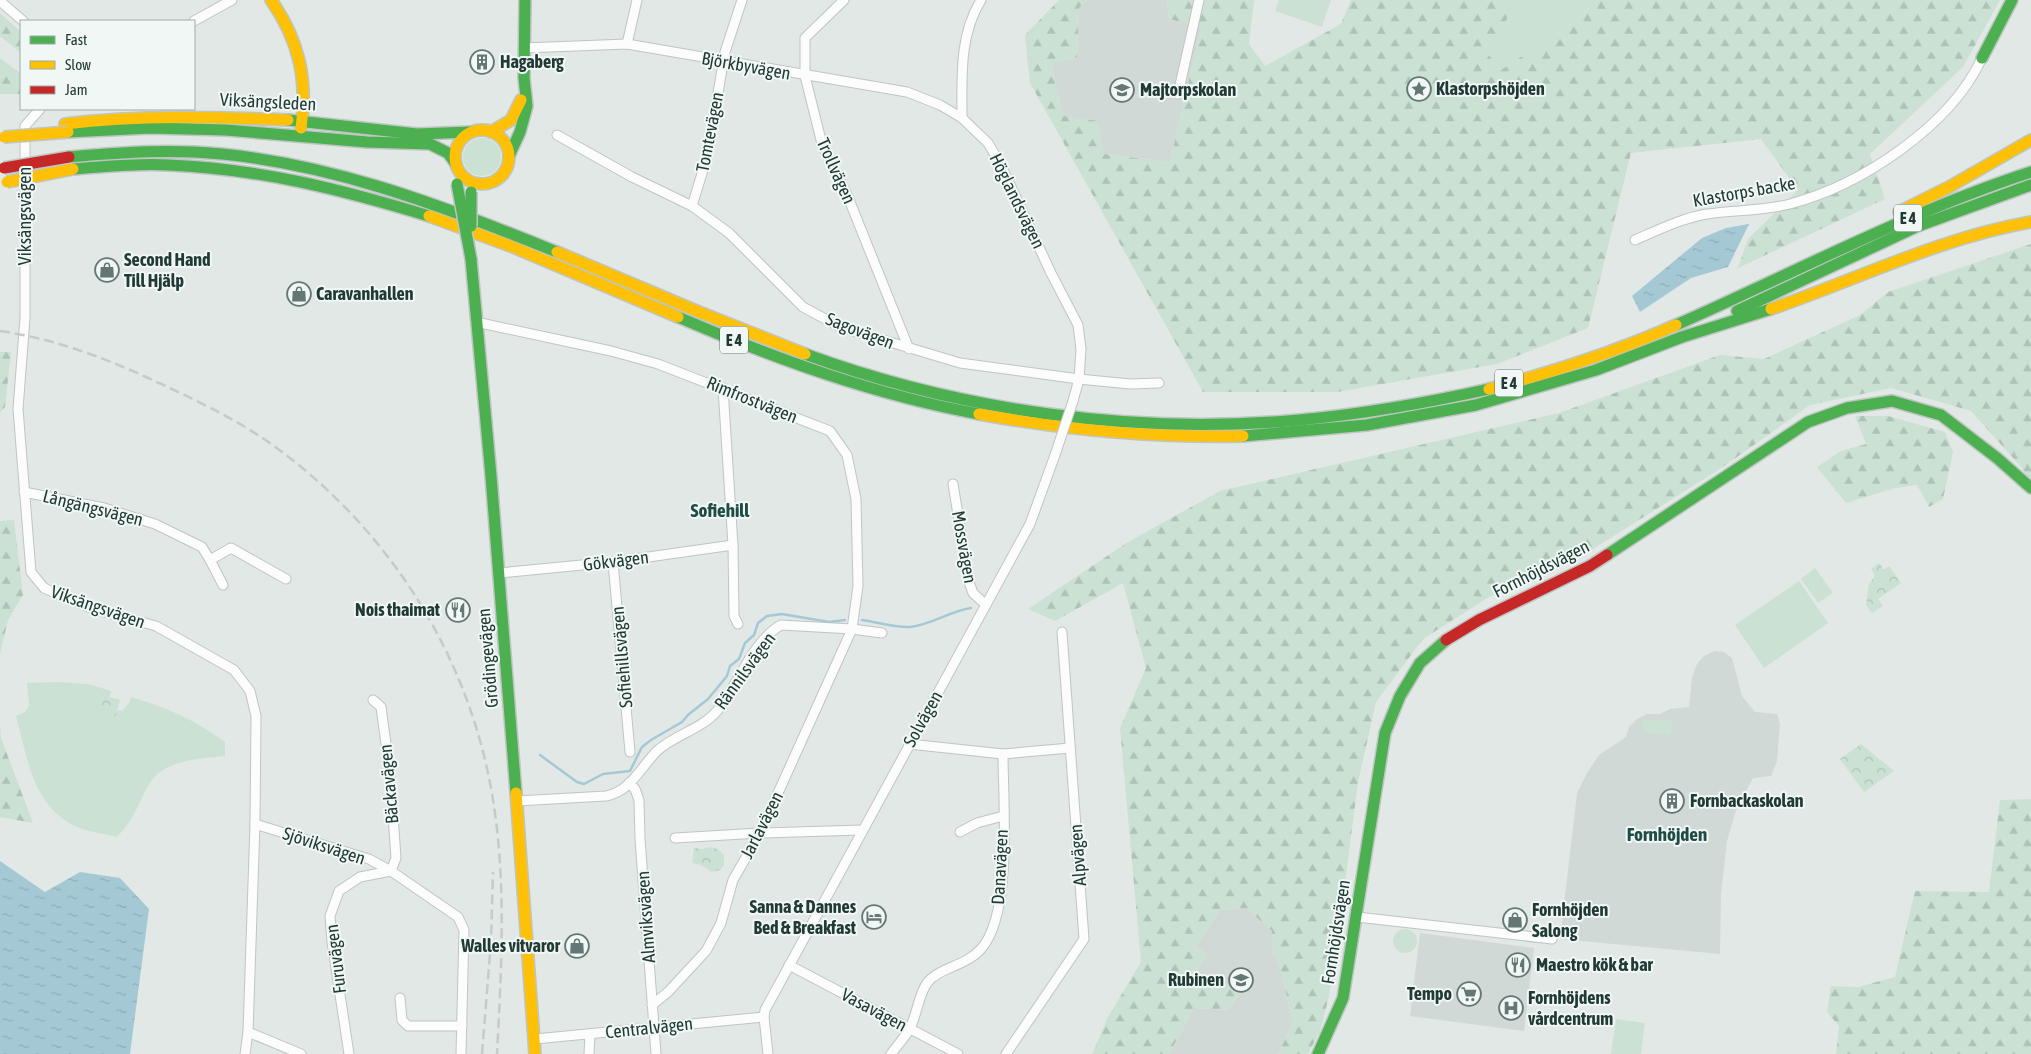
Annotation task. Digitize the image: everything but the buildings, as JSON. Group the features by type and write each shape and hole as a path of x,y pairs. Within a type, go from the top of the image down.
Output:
{"main road":[{"path":"271,0 295,38 302,62 303,120 300,136"},
{"path":"491,132 504,126 518,112 524,78 525,0"},
{"name":"Klastorps backe","path":"1982,58 2012,0"},
{"name":"Grödingevägen","path":"524,78 527,106 520,132 509,156 508,165 501,176 493,181 480,184 470,192 471,259 499,573 535,1039 534,1054"},
{"name":"Viksängsleden","path":"2,138 116,118 166,116 303,120 417,134 471,132"},
{"name":"Viksängsleden","path":"67,128 226,130 367,142 430,144 448,153 457,166"},
{"path":"471,132 482,130 491,132 501,138 507,146 509,156"},
{"name":"Grödingevägen","path":"471,132 459,142 456,153 457,184 471,259"},
{"path":"1789,274 2031,140"},
{"name":"E 4","path":"2,168 69,157 142,150 211,153 312,168 389,188 472,216 770,342 872,376 999,405 1094,418 1151,422 1210,423 1272,421 1350,415 1442,399 1523,380 1601,356 1670,328 1896,223 2003,180 2031,172"},
{"name":"E 4","path":"4,183 73,169 143,163 211,165 308,180 383,200 472,231 769,355 871,389 984,416 1095,432 1169,436 1259,435 1346,428 1411,418 1526,392 1606,367 1677,339 1901,234 1962,209 2031,185"},
{"path":"457,166 464,176 480,184"},
{"path":"1677,339 1794,301 1939,244 1992,229 2031,222"},
{"name":"Fornhöjdsvägen","path":"1318,1054 1343,998 1385,733 1400,696 1420,663 1449,638 1479,620 1590,566 1808,422 1847,408 1892,401 1941,416 1997,458 2031,488"}],"street":[{"path":"195,20 232,0"},
{"path":"627,44 636,0"},
{"name":"Tomtevägen","path":"692,206 707,157 723,61 742,0"},
{"name":"Trollvägen","path":"844,0 805,38 805,76 822,144 848,197 909,349"},
{"path":"962,118 962,69 967,26 981,0"},
{"path":"1178,94 1199,0"},
{"path":"0,1 22,20"},
{"name":"Björkbyvägen","path":"524,48 627,44 906,92 940,105 962,118"},
{"name":"Klastorps backe","path":"1635,240 1706,214 1770,208 1791,204 1824,193 1857,178 1906,146 1931,124 1960,94 1976,72 1982,58"},
{"name":"Viksängsvägen","path":"39,110 25,126 25,318 18,409 31,572 44,588 93,609 156,626 234,670 250,691 256,716 255,824 248,1032 245,1054"},
{"name":"Höglandsvägen","path":"962,118 988,143 1000,163 1050,273 1078,325 1081,349 1079,379"},
{"name":"Sagovägen","path":"557,135 632,177 692,206 730,233 803,307 840,328 960,363 1079,379 1130,384 1159,383"},
{"name":"Rimfrostvägen","path":"476,322 611,351 658,364 830,431 847,455 856,499 858,586 852,629"},
{"name":"Solvägen","path":"768,1054 765,1010 1030,524 1055,455 1079,379"},
{"path":"723,388 733,545 734,616 738,624"},
{"name":"Mossvägen","path":"953,484 969,582 973,593 986,605"},
{"name":"Långängsvägen","path":"24,492 104,508 155,524 202,547 223,585"},
{"name":"Gökvägen","path":"499,573 613,562 733,545"},
{"path":"210,560 231,548 286,579"},
{"name":"Sofiehillsvägen","path":"613,562 630,752"},
{"name":"Rännilsvägen","path":"517,801 613,795 630,783 658,750 717,712 771,630 781,625 852,629 882,633"},
{"name":"Jarlavägen","path":"652,1005 668,992 706,951 721,923 733,880 760,833 852,629"},
{"name":"Alpvägen","path":"1006,1054 1084,939 1062,632"},
{"name":"Bäckavägen","path":"372,700 381,707 390,773 396,858 391,871"},
{"path":"909,744 1003,754 1070,748"},
{"name":"Danavägen","path":"890,1054 909,1030 926,984 937,974 960,966 981,949 996,922 1003,890 1003,754"},
{"name":"Almviksvägen","path":"630,783 635,788 640,800 656,1054"},
{"name":"Danavägen","path":"960,832 977,823 1003,816"},
{"name":"Sjöviksvägen","path":"255,824 369,860 391,871 458,917 464,930 461,1054"},
{"path":"675,838 862,830"},
{"name":"Furuvägen","path":"349,1054 332,942 330,916 339,891 360,877 391,871"},
{"path":"1357,918 1552,939"},
{"name":"Vasavägen","path":"789,965 909,1030 958,1054"},
{"path":"400,998 402,1020 408,1026 462,1026"},
{"name":"Centralvägen","path":"535,1039 764,1017"},
{"path":"248,1032 301,1054"},
{"path":"589,1054 590,1034"}],"shaded area":[{"name":"Majtorpskolan","path":"1088,0 1167,0 1169,19 1201,27 1170,162 1103,154 1063,116 1051,64 1077,57 1079,8"},
{"path":"1715,651 1724,652 1732,658 1742,696 1755,712 1777,714 1780,724 1777,761 1771,776 1753,778 1736,810 1727,841 1721,893 1720,954 1560,939 1577,793 1587,773 1599,755 1626,737 1629,727 1637,719 1647,714 1660,714 1670,709 1689,707 1692,677 1697,664 1704,656"},
{"name":"Rubinen","path":"1246,908 1272,931 1272,951 1281,971 1293,1023 1278,1054 1169,1054 1194,1008 1227,1010 1241,992 1231,986 1202,988 1195,974 1207,955 1196,946 1220,910"},
{"path":"1420,933 1534,948 1524,1031 1410,1016"}],"green space":[{"path":"1059,0 1088,0 1079,8 1077,57 1051,64 1063,116 1098,121 1104,154 1170,162 1201,27 1169,19 1167,0 1254,0 1249,44 1265,66 1341,24 1351,0 1513,0 1514,7 1487,53 1501,70 1571,24 1598,0 2000,0 1963,67 1870,154 1885,199 1738,268 1748,239 1798,190 1761,139 1631,153 1588,328 1497,364 1337,392 1203,392 1030,83 1025,35"},
{"path":"1279,0 1331,0 1322,27 1275,11"},
{"path":"1513,0 1598,0 1571,24 1501,70 1487,53 1514,7"},
{"path":"0,13 20,31 20,52 0,36"},
{"path":"0,58 20,73 20,94 0,94"},
{"path":"482,138 496,143 501,157 496,171 482,176 468,171 463,157 468,143"},
{"path":"2031,244 2031,485 2022,468 1971,411 1891,388 1810,405 1723,467 1585,554 1489,597 1423,639 1376,702 1358,782 1336,954 1328,1000 1320,1031 1308,1054 1278,1054 1293,1023 1281,971 1272,951 1272,931 1246,908 1220,910 1196,946 1207,955 1195,974 1202,987 1231,986 1241,991 1227,1010 1194,1008 1169,1054 1092,1054 1108,1017 1141,962 1120,728 1146,668 1123,583 1055,621 1028,609 1128,542 1220,491 1559,413 1720,355 1764,359 1860,315 1888,292"},
{"path":"0,352 11,352 5,407 0,412"},
{"path":"1855,416 1888,416 1945,432 1953,452 1943,499 1929,507 1917,485 1895,488 1846,503 1817,467 1841,451 1866,444"},
{"path":"14,520 23,595 8,620 0,654 0,521"},
{"path":"1879,563 1884,570 1889,566 1901,583 1878,599 1883,606 1872,613 1866,605 1869,584 1875,576 1871,569"},
{"path":"1815,568 1833,593 1818,603 1801,579"},
{"path":"1799,581 1828,623 1764,668 1735,625"},
{"path":"59,682 88,684 111,691 110,697 103,695 115,716 117,710 122,711 129,703 131,697 180,715 225,742 225,756 181,762 161,771 153,778 131,819 117,837 89,831 73,825 59,816 48,805 40,792 28,763 16,716 25,712 29,706 27,683"},
{"path":"103,695 120,700 115,717 103,714 99,708"},
{"path":"1643,719 1672,721 1671,735 1642,732"},
{"path":"0,723 1,738 33,823 0,817"},
{"path":"1861,744 1894,771 1864,792 1840,759"},
{"path":"2031,799 2031,1054 1836,1054 1839,1026 1827,1012 1831,986 1858,987 1895,977 1915,891 1989,892 2000,800"},
{"path":"709,847 718,849 724,855 724,865 720,870 712,872 701,865 692,863 694,848 703,849"},
{"path":"1405,929 1414,932 1417,941 1414,950 1405,953 1396,950 1393,941 1396,932"},
{"path":"1616,1019 1645,1023 1641,1054 1611,1054"}],"water":[{"path":"1749,224 1728,267 1691,278 1640,312 1632,296 1702,238 1726,228"},
{"path":"0,861 45,892 80,872 120,878 149,909 130,1054 0,1054"}],"waterway":[{"path":"862,620 892,626 910,627 925,624 971,608"},
{"path":"540,755 577,782 584,784 603,774 630,771 642,747 682,722 708,699 727,676 730,666 739,659 745,643 754,635 758,623 767,616 782,614 829,622 845,620"}],"railway":[{"path":"0,331 41,339 121,366 228,417 267,441 307,472 343,506 377,543 407,583 433,625 455,670 472,716 486,764 493,800 498,836 502,909 497,1054"},
{"path":"482,1054 491,941 493,872"}],"traffic: fast":[{"path":"509,156 520,132 527,106 524,78 525,0"},
{"path":"1982,58 2012,0"},
{"path":"288,120 417,134 471,132"},
{"path":"68,132 150,128 226,130 367,142 430,144 448,153 456,164"},
{"path":"69,157 131,152 178,151 241,156 287,164 333,174 424,201 557,252"},
{"path":"73,169 156,165 236,171 332,189 429,216"},
{"path":"1676,325 1940,205 2031,172"},
{"path":"457,184 471,259"},
{"path":"1737,311 1918,226 2031,185"},
{"path":"471,192 471,226"},
{"path":"471,259 491,476 516,793"},
{"path":"1243,436 1367,425 1476,405 1596,370 1682,337 1771,309"},
{"path":"678,317 826,374 902,397 979,414"},
{"path":"805,354 864,374 986,404 1111,421 1237,424 1323,418 1442,399 1489,389"},
{"path":"1607,555 1808,422 1847,408 1892,401 1941,415 1997,458 2031,488"},
{"path":"1318,1054 1343,998 1385,733 1400,696 1420,663 1446,640"}],"traffic: slow":[{"path":"271,0 281,15 295,45 299,61 303,93 301,128"},
{"path":"491,132 511,120 521,100"},
{"path":"65,124 148,118 288,120"},
{"path":"482,130 492,132 501,138 507,147 509,157 507,167 501,176 492,182 482,184 472,182 463,176 457,167 455,157 457,147 463,138 472,132 482,130"},
{"path":"4,137 68,132"},
{"path":"1899,212 1949,187 2031,140"},
{"path":"7,182 73,169"},
{"path":"429,216 513,247 678,317"},
{"path":"1771,309 1964,238 2031,222"},
{"path":"557,252 805,354"},
{"path":"1489,389 1584,361 1676,325"},
{"path":"979,414 1111,432 1177,436 1243,436"},
{"path":"516,793 535,1054"}],"traffic: jam":[{"path":"4,168 69,157"},
{"path":"1446,640 1479,620 1590,566 1607,555"}],"place":[{"name":"Hagaberg","path":"482,62"},
{"name":"Klastorpshöjden","path":"1419,89"},
{"name":"Majtorpskolan","path":"1122,90"},
{"name":"Second Hand Till Hjälp","path":"107,270"},
{"name":"Caravanhallen","path":"299,294"},
{"name":"Nois thaimat","path":"458,610"},
{"name":"Fornbackaskolan","path":"1672,801"},
{"name":"Sanna & Dannes Bed & Breakfast","path":"874,917"},
{"name":"Fornhöjden Salong","path":"1515,920"},
{"name":"Walles vitvaror","path":"577,946"},
{"name":"Maestro kök & bar","path":"1518,965"},
{"name":"Rubinen","path":"1241,980"},
{"name":"Tempo","path":"1469,994"},
{"name":"Fornhöjdens vårdcentrum","path":"1511,1008"}],"district":[{"name":"Sofiehill","path":"720,510"},
{"name":"Fornhöjden","path":"1667,834"}]}
